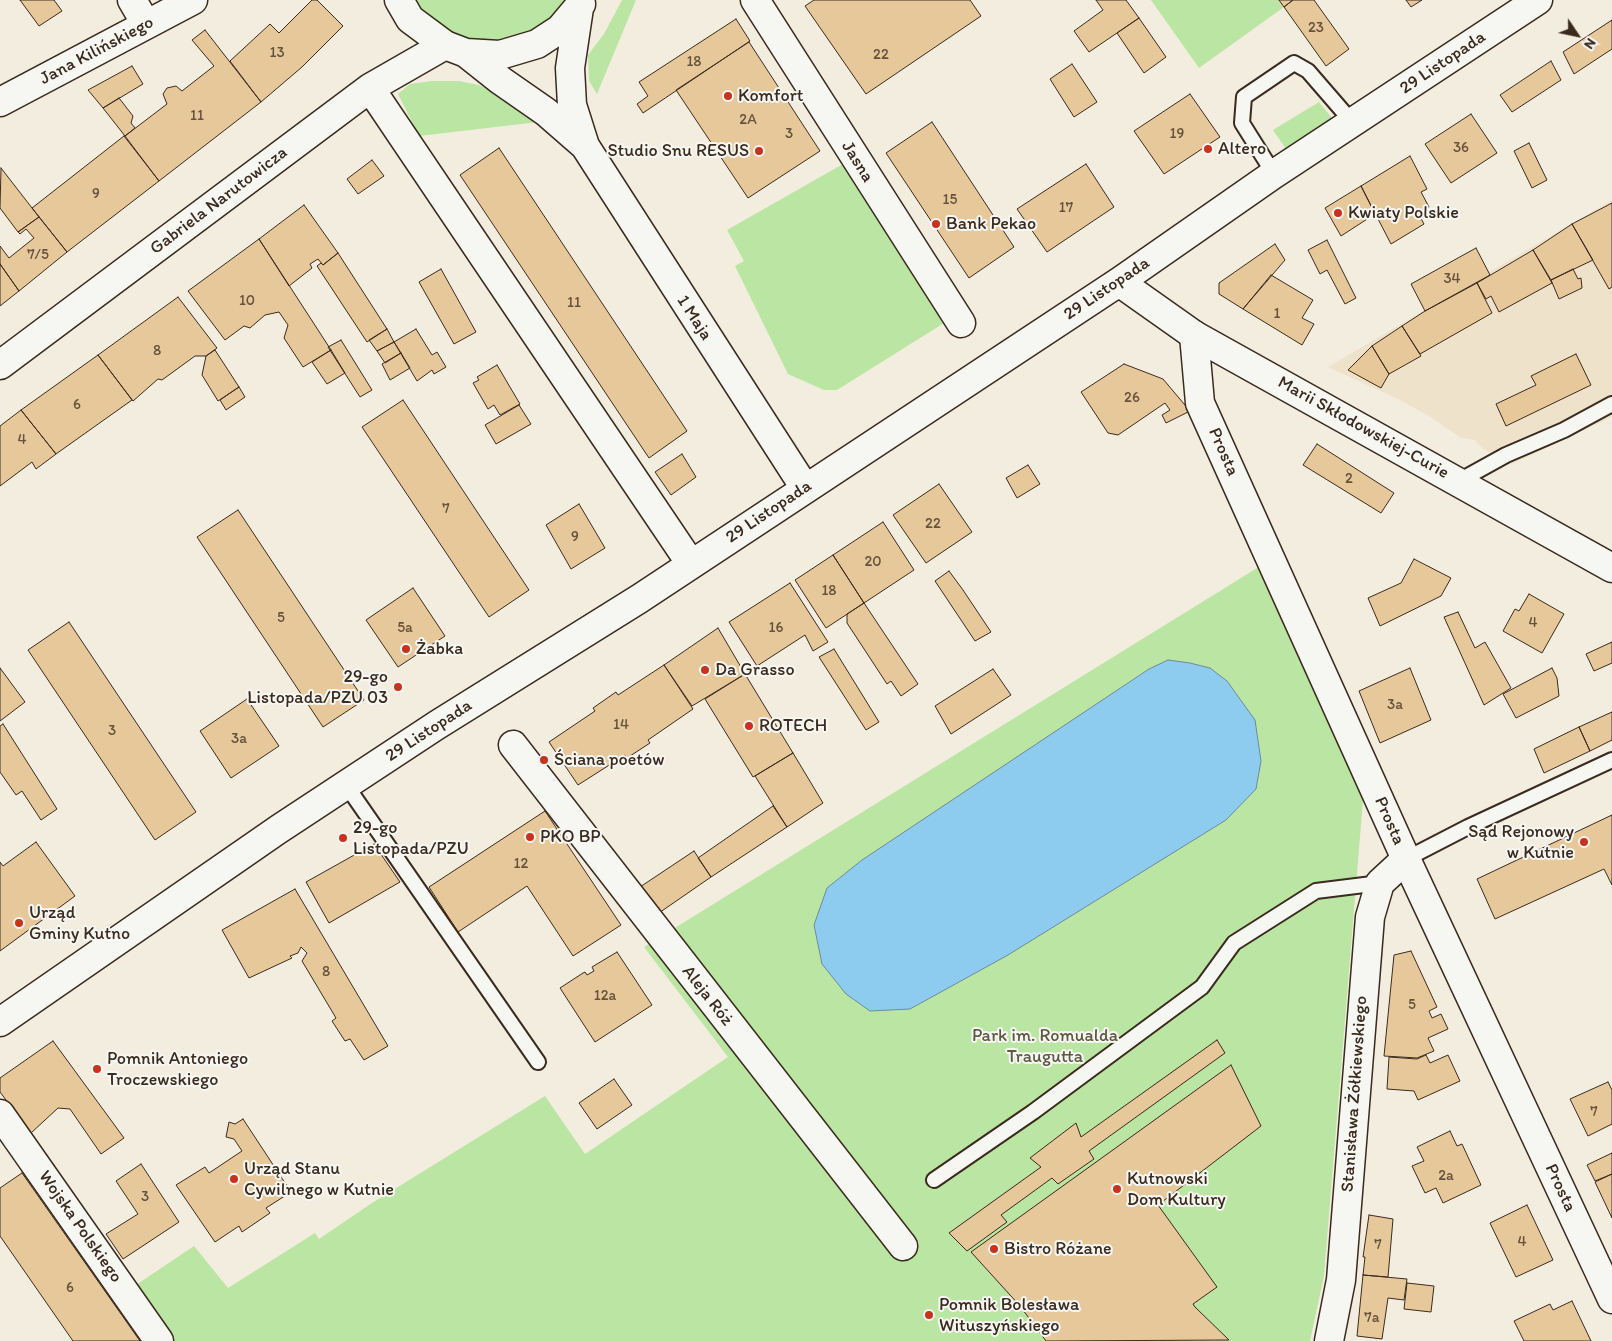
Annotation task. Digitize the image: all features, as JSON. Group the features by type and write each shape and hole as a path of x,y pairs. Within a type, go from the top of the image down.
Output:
{"street":[{"path":"132,0 146,24"},
{"name":"Jana Kilińskiego","path":"0,102 193,0"},
{"name":"1 Maja","path":"399,0 410,19 546,112 585,146"},
{"name":"Jasna","path":"755,0 960,323"},
{"name":"29 Listopada","path":"0,1022 346,785 691,564 1119,282 1274,174 1538,0"},
{"path":"456,49 500,55 537,44 560,29 580,4"},
{"name":"1 Maja","path":"580,4 570,68 572,105 585,146 805,488"},
{"name":"Gabriela Narutowicza","path":"0,366 370,88 456,49"},
{"path":"370,88 691,564"},
{"name":"Marii Skłodowskiej-Curie","path":"1119,282 1194,335 1612,568"},
{"name":"Prosta","path":"1194,335 1200,402 1406,859 1612,1298"},
{"name":"Aleja Róż","path":"513,745 903,1246"},
{"path":"1380,883 1406,859"},
{"name":"Stanisława Żółkiewskiego","path":"1329,1341 1341,1280 1366,944 1370,917 1380,883"},
{"name":"Wojska Polskiego","path":"0,1114 159,1341"}],"lane":[{"path":"1274,174 1242,123 1244,97 1294,63 1308,71 1353,123"},
{"path":"1459,481 1506,455 1564,430 1612,404"},
{"path":"1406,859 1468,827 1612,760"},
{"path":"346,785 538,1062"},
{"path":"934,1180 1033,1112 1202,987 1234,943 1316,892 1380,883"}],"shaded area":[{"path":"1612,200 1612,417 1512,464 1482,448 1475,440 1461,438 1429,416 1398,399 1328,367"}],"green space":[{"path":"413,0 569,0 544,27 519,39 491,43 464,39 439,28 419,9"},
{"path":"622,0 636,0 597,94 589,81 588,55 604,34"},
{"path":"1151,0 1279,0 1284,7 1199,68"},
{"path":"432,81 459,81 479,85 501,95 538,122 419,136 398,94 410,84"},
{"path":"1319,102 1332,118 1286,149 1273,130"},
{"path":"850,160 952,318 837,390 824,390 788,374 735,266 744,261 727,230"},
{"name":"Park im. Romualda Traugutta","path":"1262,565 1363,800 1324,1276 1310,1341 171,1341 133,1287 194,1246 228,1288 315,1233 319,1239 372,1203 545,1096 585,1154 728,1057 644,947"}],"water":[{"path":"1168,660 1210,668 1227,681 1255,720 1261,761 1256,789 1226,820 1008,955 910,1009 870,1011 846,994 822,964 814,925 827,888 862,860 1149,669"}],"building":[{"path":"20,0 54,0 62,11 39,26"},
{"path":"312,0 317,0 343,26 302,67 261,102 230,61 270,24 279,33"},
{"path":"814,0 970,0 981,16 866,94 805,6"},
{"path":"1096,0 1126,0 1139,18 1089,52 1074,31 1103,10"},
{"path":"1279,0 1293,0 1284,7"},
{"path":"1293,0 1314,0 1349,49 1326,66 1284,7"},
{"path":"1406,0 1422,0 1411,7"},
{"path":"1139,18 1166,57 1144,73 1117,33"},
{"path":"736,19 750,41 643,113 637,104 648,96 639,82"},
{"path":"1612,20 1612,49 1574,74 1563,52"},
{"path":"205,30 261,102 159,181 125,136 167,104 163,94 167,88 176,86 182,91 214,66 192,40"},
{"path":"749,42 820,151 748,198 676,90"},
{"path":"1551,61 1561,80 1512,112 1500,95"},
{"path":"1072,64 1097,102 1074,117 1050,79"},
{"path":"132,66 143,84 103,108 88,90"},
{"path":"1190,94 1220,137 1164,174 1134,131"},
{"path":"119,98 133,116 131,123 135,128 125,136 103,108"},
{"path":"1471,114 1497,153 1451,183 1425,144"},
{"path":"932,122 1014,247 969,278 886,153"},
{"path":"124,136 159,181 67,252 32,208"},
{"path":"1529,143 1547,180 1532,188 1514,151"},
{"path":"499,148 687,431 649,458 460,175"},
{"path":"1410,156 1427,189 1421,192 1429,207 1418,213 1424,224 1391,244 1361,186"},
{"path":"372,160 384,176 358,194 347,179"},
{"path":"1086,164 1114,207 1047,252 1017,209"},
{"path":"1,168 39,217 18,232 0,208"},
{"path":"1361,186 1375,214 1341,236 1325,208"},
{"path":"1612,203 1612,287 1609,289 1572,224"},
{"path":"304,205 338,253 323,265 318,259 310,264 312,268 289,286 259,239"},
{"path":"39,217 67,252 19,291 0,264 0,246 9,258 34,238 26,229 20,234 18,232"},
{"path":"1572,224 1593,260 1551,280 1533,250"},
{"path":"259,239 331,350 303,367 284,338 288,325 279,312 265,315 250,328 244,326 225,340 188,291"},
{"path":"1327,240 1356,298 1345,304 1327,270 1320,274 1308,250"},
{"path":"1275,244 1285,260 1243,309 1219,294 1219,283"},
{"path":"1476,248 1490,275 1425,311 1411,284"},
{"path":"1533,250 1552,283 1499,312 1491,296 1486,299 1477,283"},
{"path":"338,253 387,329 367,342 317,266 321,263 323,265"},
{"path":"0,264 19,291 0,306"},
{"path":"441,269 476,332 454,344 419,282"},
{"path":"1573,269 1578,279 1581,278 1582,288 1559,299 1551,280"},
{"path":"1271,275 1313,300 1302,318 1314,324 1302,345 1243,309"},
{"path":"1477,283 1492,313 1420,354 1402,326 1425,311"},
{"path":"178,297 217,348 206,356 195,356 162,380 158,379 133,401 98,355"},
{"path":"1402,326 1421,356 1389,374 1372,346"},
{"path":"387,329 394,342 377,351 369,340"},
{"path":"416,329 432,355 437,352 446,367 434,374 432,370 417,381 394,342"},
{"path":"341,340 372,390 360,397 328,347"},
{"path":"394,342 401,353 385,363 377,351"},
{"path":"1372,346 1389,374 1381,388 1348,370"},
{"path":"215,350 239,387 218,401 202,375 206,356"},
{"path":"331,350 345,373 327,384 312,362"},
{"path":"401,353 410,368 390,380 382,364"},
{"path":"1576,354 1591,385 1506,426 1496,404 1536,385 1531,376"},
{"path":"98,355 132,400 56,454 21,410"},
{"path":"1124,364 1163,379 1190,411 1166,423 1162,415 1170,410 1165,403 1118,435 1108,433 1081,392"},
{"path":"497,365 520,404 500,415 494,405 488,409 473,383 479,380 477,377"},
{"path":"239,387 245,397 226,410 220,400"},
{"path":"403,400 529,590 489,617 362,427"},
{"path":"519,405 531,424 496,444 485,425"},
{"path":"21,410 56,454 36,469 32,462 0,486 0,426"},
{"path":"1317,444 1394,493 1381,513 1303,465"},
{"path":"682,454 696,477 671,495 655,472"},
{"path":"1028,465 1040,484 1017,498 1006,478"},
{"path":"939,484 972,532 926,563 893,515"},
{"path":"579,504 605,548 571,569 546,525"},
{"path":"238,510 364,700 323,727 197,537"},
{"path":"883,522 914,570 864,603 833,555"},
{"path":"833,555 864,603 826,628 795,580"},
{"path":"1414,559 1451,578 1441,596 1380,626 1368,598 1401,583"},
{"path":"949,571 991,632 975,641 935,581"},
{"path":"790,583 828,642 813,651 805,635 757,666 729,622"},
{"path":"413,588 445,636 398,667 366,620"},
{"path":"1529,594 1564,614 1542,653 1503,631 1515,609 1519,611"},
{"path":"864,603 918,684 901,696 891,681 887,684 847,623 847,614"},
{"path":"1458,612 1475,648 1485,642 1511,688 1484,705 1444,617"},
{"path":"69,622 196,812 155,840 28,650"},
{"name":"Da Grasso","path":"718,628 745,674 692,706 664,665"},
{"path":"1612,642 1612,663 1594,671 1586,654"},
{"path":"834,649 879,722 866,730 819,657"},
{"path":"664,665 693,709 648,740 650,743 627,758 625,755 578,785 549,742 595,711 593,708 616,692 618,695"},
{"path":"0,668 25,702 0,721"},
{"path":"1410,668 1431,720 1380,743 1359,691"},
{"path":"1552,668 1557,678 1559,696 1516,718 1503,694"},
{"path":"993,669 1011,695 951,734 935,706"},
{"name":"ROTECH","path":"745,674 793,753 753,777 705,699"},
{"path":"247,699 279,746 231,778 200,731"},
{"path":"1612,712 1612,740 1590,751 1579,727"},
{"path":"3,724 57,809 41,820 22,791 16,795 0,772 0,726"},
{"path":"1579,727 1590,751 1544,773 1534,749"},
{"path":"793,753 823,803 787,827 755,776"},
{"path":"773,806 787,827 711,877 698,858"},
{"path":"545,811 621,925 573,956 527,886 458,932 429,887"},
{"name":"Sąd Rejonowy w Kutnie","path":"1612,815 1612,885 1604,869 1495,919 1477,879"},
{"name":"Urząd Gminy Kutno","path":"36,842 75,896 0,951 0,862 3,866"},
{"path":"374,844 400,882 329,923 306,882"},
{"path":"694,851 711,877 656,915 637,889"},
{"path":"295,889 388,1046 364,1060 350,1039 345,1041 332,1021 336,1018 302,961 307,953 301,947 298,953 290,956 292,958 249,978 222,930"},
{"path":"1411,951 1437,1007 1429,1011 1432,1018 1441,1014 1448,1029 1428,1038 1434,1051 1417,1058 1384,1056 1394,955"},
{"path":"617,952 652,1005 595,1042 560,988 585,972 587,975 594,971 592,967"},
{"path":"1217,1040 1225,1053 1089,1151 1094,1159 1058,1184 1052,1178 1001,1215 1007,1222 967,1251 949,1233 1041,1167 1030,1158 1076,1123 1081,1137"},
{"path":"53,1041 124,1138 101,1154 70,1109 58,1108 31,1133 0,1092 0,1078"},
{"path":"1426,1055 1430,1063 1448,1055 1460,1081 1418,1100 1414,1091 1387,1089 1389,1057 1417,1059"},
{"name":"Kutnowski Dom Kultury","path":"1231,1065 1261,1126 1158,1205 1217,1287 1193,1304 1229,1340 1046,1341 1020,1306 971,1252"},
{"path":"614,1079 632,1105 597,1129 579,1103"},
{"path":"1608,1082 1612,1090 1612,1124 1588,1136 1570,1099"},
{"name":"Urząd Stanu Cywilnego w Kutnie","path":"243,1119 291,1192 266,1208 270,1213 242,1232 239,1226 215,1242 176,1185 205,1167 209,1173 242,1151 234,1139 226,1137 229,1122 235,1124"},
{"path":"1450,1131 1457,1146 1462,1144 1481,1185 1443,1203 1436,1188 1425,1193 1412,1166 1424,1161 1417,1147"},
{"path":"1612,1153 1612,1174 1595,1181 1587,1165"},
{"path":"141,1164 179,1222 123,1259 106,1234 138,1214 116,1181"},
{"path":"22,1173 140,1341 73,1341 0,1236 0,1188"},
{"path":"1612,1174 1612,1218 1595,1182"},
{"path":"1527,1205 1553,1260 1516,1277 1490,1223"},
{"path":"1369,1215 1393,1219 1388,1277 1363,1275 1365,1257 1363,1257"},
{"path":"1363,1275 1407,1279 1404,1300 1388,1298 1382,1339 1357,1336"},
{"path":"1407,1283 1434,1286 1431,1312 1404,1309"},
{"path":"1572,1301 1591,1341 1524,1341 1514,1321 1550,1304 1553,1310"}],"place":[{"name":"Komfort","path":"728,96"},
{"name":"Altero","path":"1208,149"},
{"name":"Studio Snu RESUS","path":"759,151"},
{"name":"Kwiaty Polskie","path":"1338,213"},
{"name":"Bank Pekao","path":"936,224"},
{"name":"Żabka","path":"406,649"},
{"name":"Da Grasso","path":"705,670"},
{"name":"29-go Listopada/PZU 03","path":"398,687"},
{"name":"ROTECH","path":"749,726"},
{"name":"Ściana poetów","path":"544,760"},
{"name":"PKO BP","path":"530,837"},
{"name":"29-go Listopada/PZU","path":"343,838"},
{"name":"Sąd Rejonowy w Kutnie","path":"1584,842"},
{"name":"Urząd Gminy Kutno","path":"19,923"},
{"name":"Pomnik Antoniego Troczewskiego","path":"97,1069"},
{"name":"Urząd Stanu Cywilnego w Kutnie","path":"234,1179"},
{"name":"Kutnowski Dom Kultury","path":"1117,1189"},
{"name":"Bistro Różane","path":"994,1249"},
{"name":"Pomnik Bolesława Wituszyńskiego","path":"929,1315"}]}
